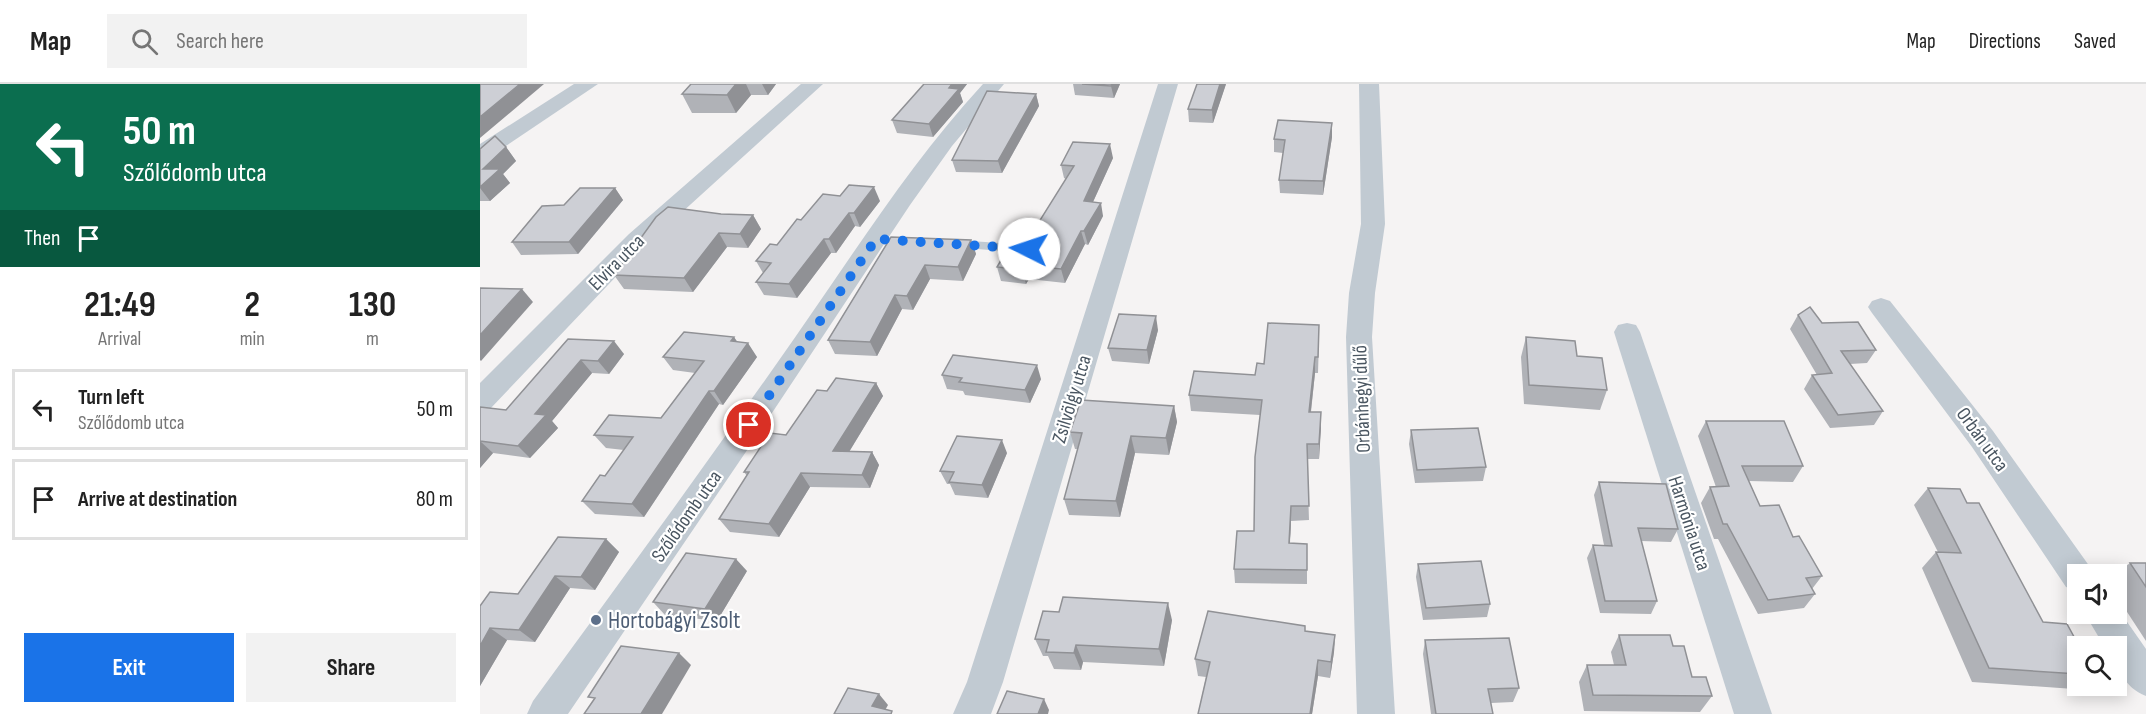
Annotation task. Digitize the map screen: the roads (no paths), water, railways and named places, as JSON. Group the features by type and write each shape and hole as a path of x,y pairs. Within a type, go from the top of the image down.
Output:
{"street":[{"path":"480,153 588,84"},
{"name":"Elvira utca","path":"480,401 638,239 813,84"},
{"name":"Szőlődomb utca","path":"546,714 882,239 914,183 973,106 994,84"},
{"name":"Zsilvölgy utca","path":"972,714 985,682 1167,84"},
{"name":"Orbánhegyi dűlő","path":"1369,84 1372,224 1362,293 1359,338 1376,714"},
{"name":"Orbán utca","path":"1881,307 1922,357 2014,483 2069,564"},
{"name":"Harmónia utca","path":"1627,332 1753,714"},
{"path":"2109,624 2146,679"}],"lane":[{"path":"947,244 1029,249"}],"place":[{"name":"Hortobágyi Zsolt","path":"596,620"}]}
